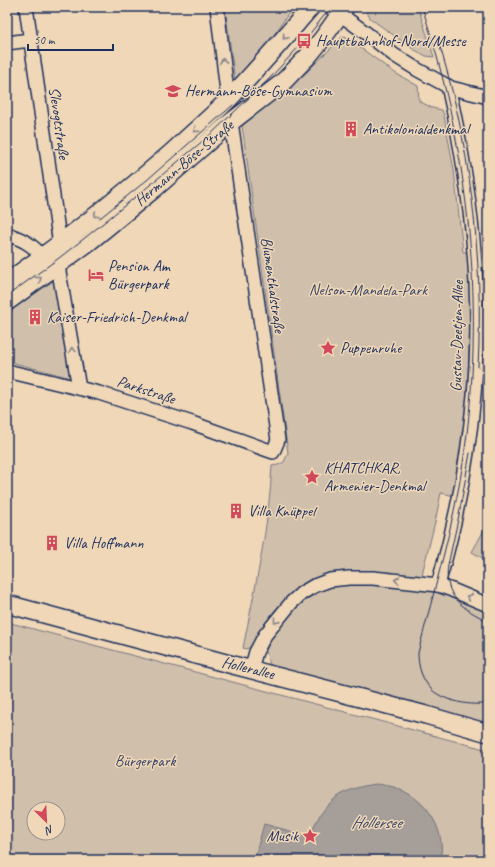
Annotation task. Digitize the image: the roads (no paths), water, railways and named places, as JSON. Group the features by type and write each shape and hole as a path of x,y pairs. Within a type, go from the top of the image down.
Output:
{"main road":[{"name":"Hermann-Böse-Straße","path":"7,282 62,242 144,176 195,131 228,100 311,7"},
{"name":"Hermann-Böse-Straße","path":"7,302 58,266 154,190 231,122 283,82 318,43 338,9"},
{"name":"Hollerallee","path":"7,604 426,715 488,733"}],"street":[{"name":"Slevogtstraße","path":"26,7 59,238 62,242"},
{"path":"217,7 228,100"},
{"path":"338,9 394,55 418,70 448,86 488,97"},
{"path":"7,43 30,40"},
{"name":"Gustav-Deetjen-Allee","path":"438,585 448,550 460,497 474,394 476,338 476,287 469,207 462,157 448,86"},
{"name":"Blumenthalstraße","path":"231,122 278,440 273,452"},
{"path":"7,234 24,240 39,252 42,257"},
{"path":"58,266 79,388"},
{"name":"Parkstraße","path":"7,371 99,393 192,423 273,452"},
{"path":"251,669 256,652 265,635 290,603 302,593 314,586 330,580 373,578 438,585 488,605"}],"water":[{"name":"Hollersee","path":"376,784 386,785 401,790 410,795 427,809 438,828 441,838 440,860 254,860 264,824 308,836 307,838 312,839 314,834 311,833 316,822 329,804 344,793 364,786"}],"tram line":[{"path":"7,296 86,237 211,134 270,78 304,41 331,7"},
{"path":"422,7 452,118 462,175 469,233 473,290 473,348 470,406 459,487 418,658 423,678 437,694 466,704 488,703"},
{"path":"437,37 458,117 472,200 479,284 478,367"},
{"path":"100,218 147,180 233,105"},
{"path":"470,453 447,576 452,593 457,600 470,612 488,621"}],"place":[{"name":"Hauptbahnhof-Nord/Messe","path":"304,41"},
{"name":"Hermann-Böse-Gymnasium","path":"173,91"},
{"name":"Antikolonialdenkmal","path":"351,129"},
{"name":"Pension Am Bürgerpark","path":"96,275"},
{"name":"Kaiser-Friedrich-Denkmal","path":"35,317"},
{"name":"Puppenruhe","path":"328,348"},
{"name":"KHATCHKAR, Armenier-Denkmal","path":"312,477"},
{"name":"Villa Knüppel","path":"236,511"},
{"name":"Villa Hoffmann","path":"52,543"},
{"name":"Musik","path":"310,836"}],"park label":[{"name":"Nelson-Mandela-Park","path":"368,290"},
{"name":"Bürgerpark","path":"145,761"}]}
